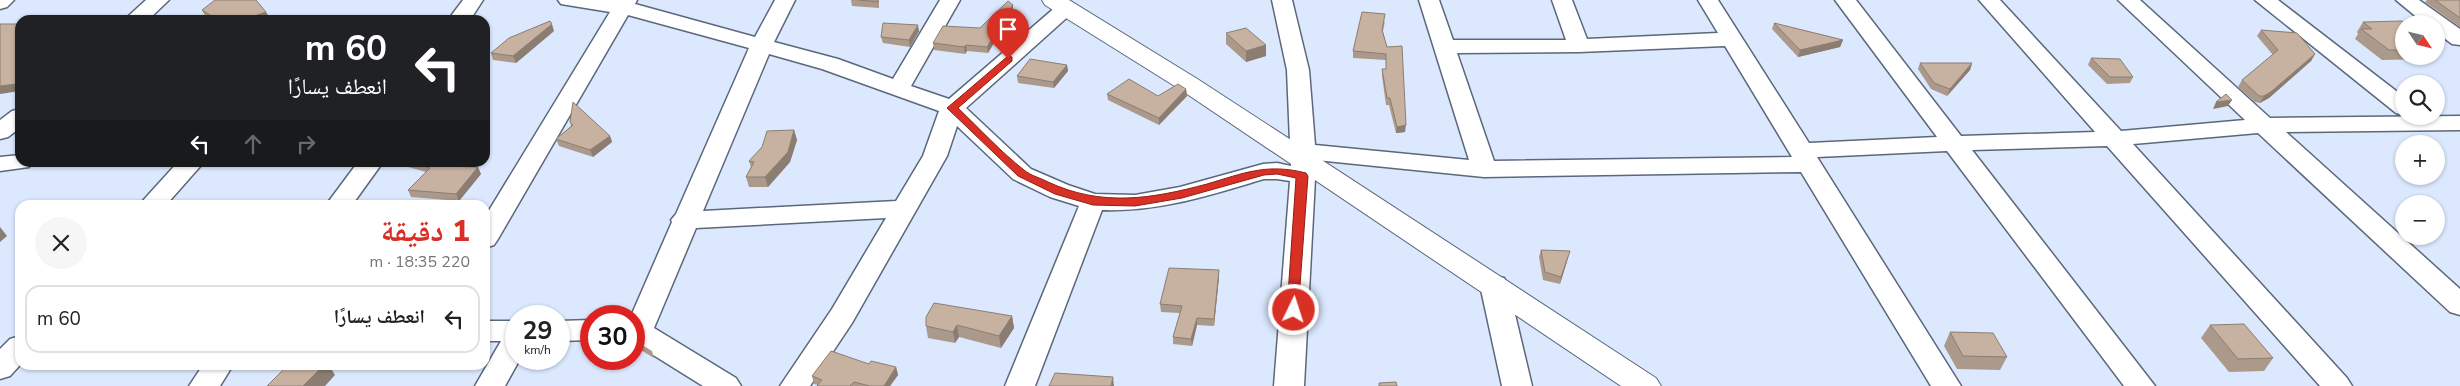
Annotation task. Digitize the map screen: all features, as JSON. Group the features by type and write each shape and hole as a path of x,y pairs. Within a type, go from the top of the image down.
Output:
{"main road":[{"path":"1059,5 1190,85 1303,162 1494,285 1645,386"}],"street":[{"path":"0,3 4,0"},
{"path":"141,15 159,0"},
{"path":"462,15 473,0"},
{"path":"568,0 624,4 761,46 830,64 952,108 1022,174 1059,191 1093,202 1135,203 1182,194 1263,172 1277,171 1303,162 1484,169 1805,158 1955,143 2113,139 2267,125 2395,120"},
{"path":"645,311 761,46 785,0"},
{"path":"898,88 950,0"},
{"path":"1282,0 1298,70 1303,162 1289,386"},
{"path":"1429,0 1467,123 1484,169"},
{"path":"1562,0 1579,46"},
{"path":"1708,0 1946,386"},
{"path":"1845,0 2140,386"},
{"path":"1989,0 2337,386"},
{"path":"2128,0 2267,125 2460,304"},
{"path":"2265,0 2395,101"},
{"path":"2406,0 2460,39"},
{"path":"490,231 624,4"},
{"path":"795,386 842,316 935,156 952,108 1059,5"},
{"path":"1444,47 1579,46 1733,39"},
{"path":"0,132 15,120"},
{"path":"2445,122 2460,123"},
{"path":"0,164 15,162"},
{"path":"157,200 187,167"},
{"path":"343,200 367,167"},
{"path":"1020,386 1093,202"},
{"path":"684,220 904,209"},
{"path":"1494,285 1517,386"},
{"path":"490,331 505,331"},
{"path":"645,337 726,386"},
{"path":"0,343 15,344"},
{"path":"0,368 15,350"},
{"path":"490,386 505,359"},
{"path":"204,386 216,370"}],"building":[{"path":"215,0 256,0 266,12 257,15 210,15 202,10"},
{"path":"859,0 878,0 878,2"},
{"path":"2435,0 2460,0 2460,18"},
{"path":"1008,1 1013,5 987,47 966,45 964,47 933,43 943,26 980,28"},
{"path":"1362,12 1385,14 1382,30 1387,47 1402,46 1406,125 1397,127 1390,98 1387,98 1382,69 1386,69 1386,54 1353,51"},
{"path":"550,21 552,24 513,56 491,53 509,38"},
{"path":"2395,21 2395,50 2389,50 2361,29 2372,29 2363,22"},
{"path":"883,23 918,25 909,40 881,37"},
{"path":"1774,23 1843,40 1800,50"},
{"path":"0,24 15,24 15,84 0,86"},
{"path":"1246,28 1266,45 1246,51 1226,33"},
{"path":"2261,30 2297,33 2315,54 2264,96 2259,96 2242,80 2278,50"},
{"path":"2091,58 2120,59 2133,77 2110,77"},
{"path":"1030,59 1067,65 1053,82 1017,76"},
{"path":"1920,63 1972,63 1950,89 1934,83"},
{"path":"1129,79 1158,96 1178,84 1186,89 1159,118 1107,94"},
{"path":"2226,94 2232,100 2216,102"},
{"path":"573,102 610,136 590,150 556,139 573,125 570,122"},
{"path":"794,130 788,152 765,177 746,177 754,162 749,161 762,147 767,131"},
{"path":"427,167 478,167 456,194 408,190 430,168"},
{"path":"1541,250 1570,251 1561,277 1545,272"},
{"path":"1169,268 1219,270 1214,319 1197,318 1191,339 1173,337 1182,306 1160,304"},
{"path":"934,303 1012,316 999,336 957,325 953,332 926,326 926,317"},
{"path":"2244,324 2273,358 2238,359 2210,325"},
{"path":"1950,332 1993,333 2007,357 1963,356"},
{"path":"831,351 869,364 871,361 896,367 884,386 870,386 854,382 850,386 817,386 822,380 812,376"},
{"path":"283,370 319,370 303,386 267,386"},
{"path":"1055,373 1113,377 1111,386 1049,386"},
{"path":"1396,382 1397,386 1379,386 1379,383"}],"route":[{"path":"1008,59 952,108 996,152 1022,174 1059,191 1093,202 1135,203 1182,194 1263,172 1277,171 1302,176 1294,310"}]}
